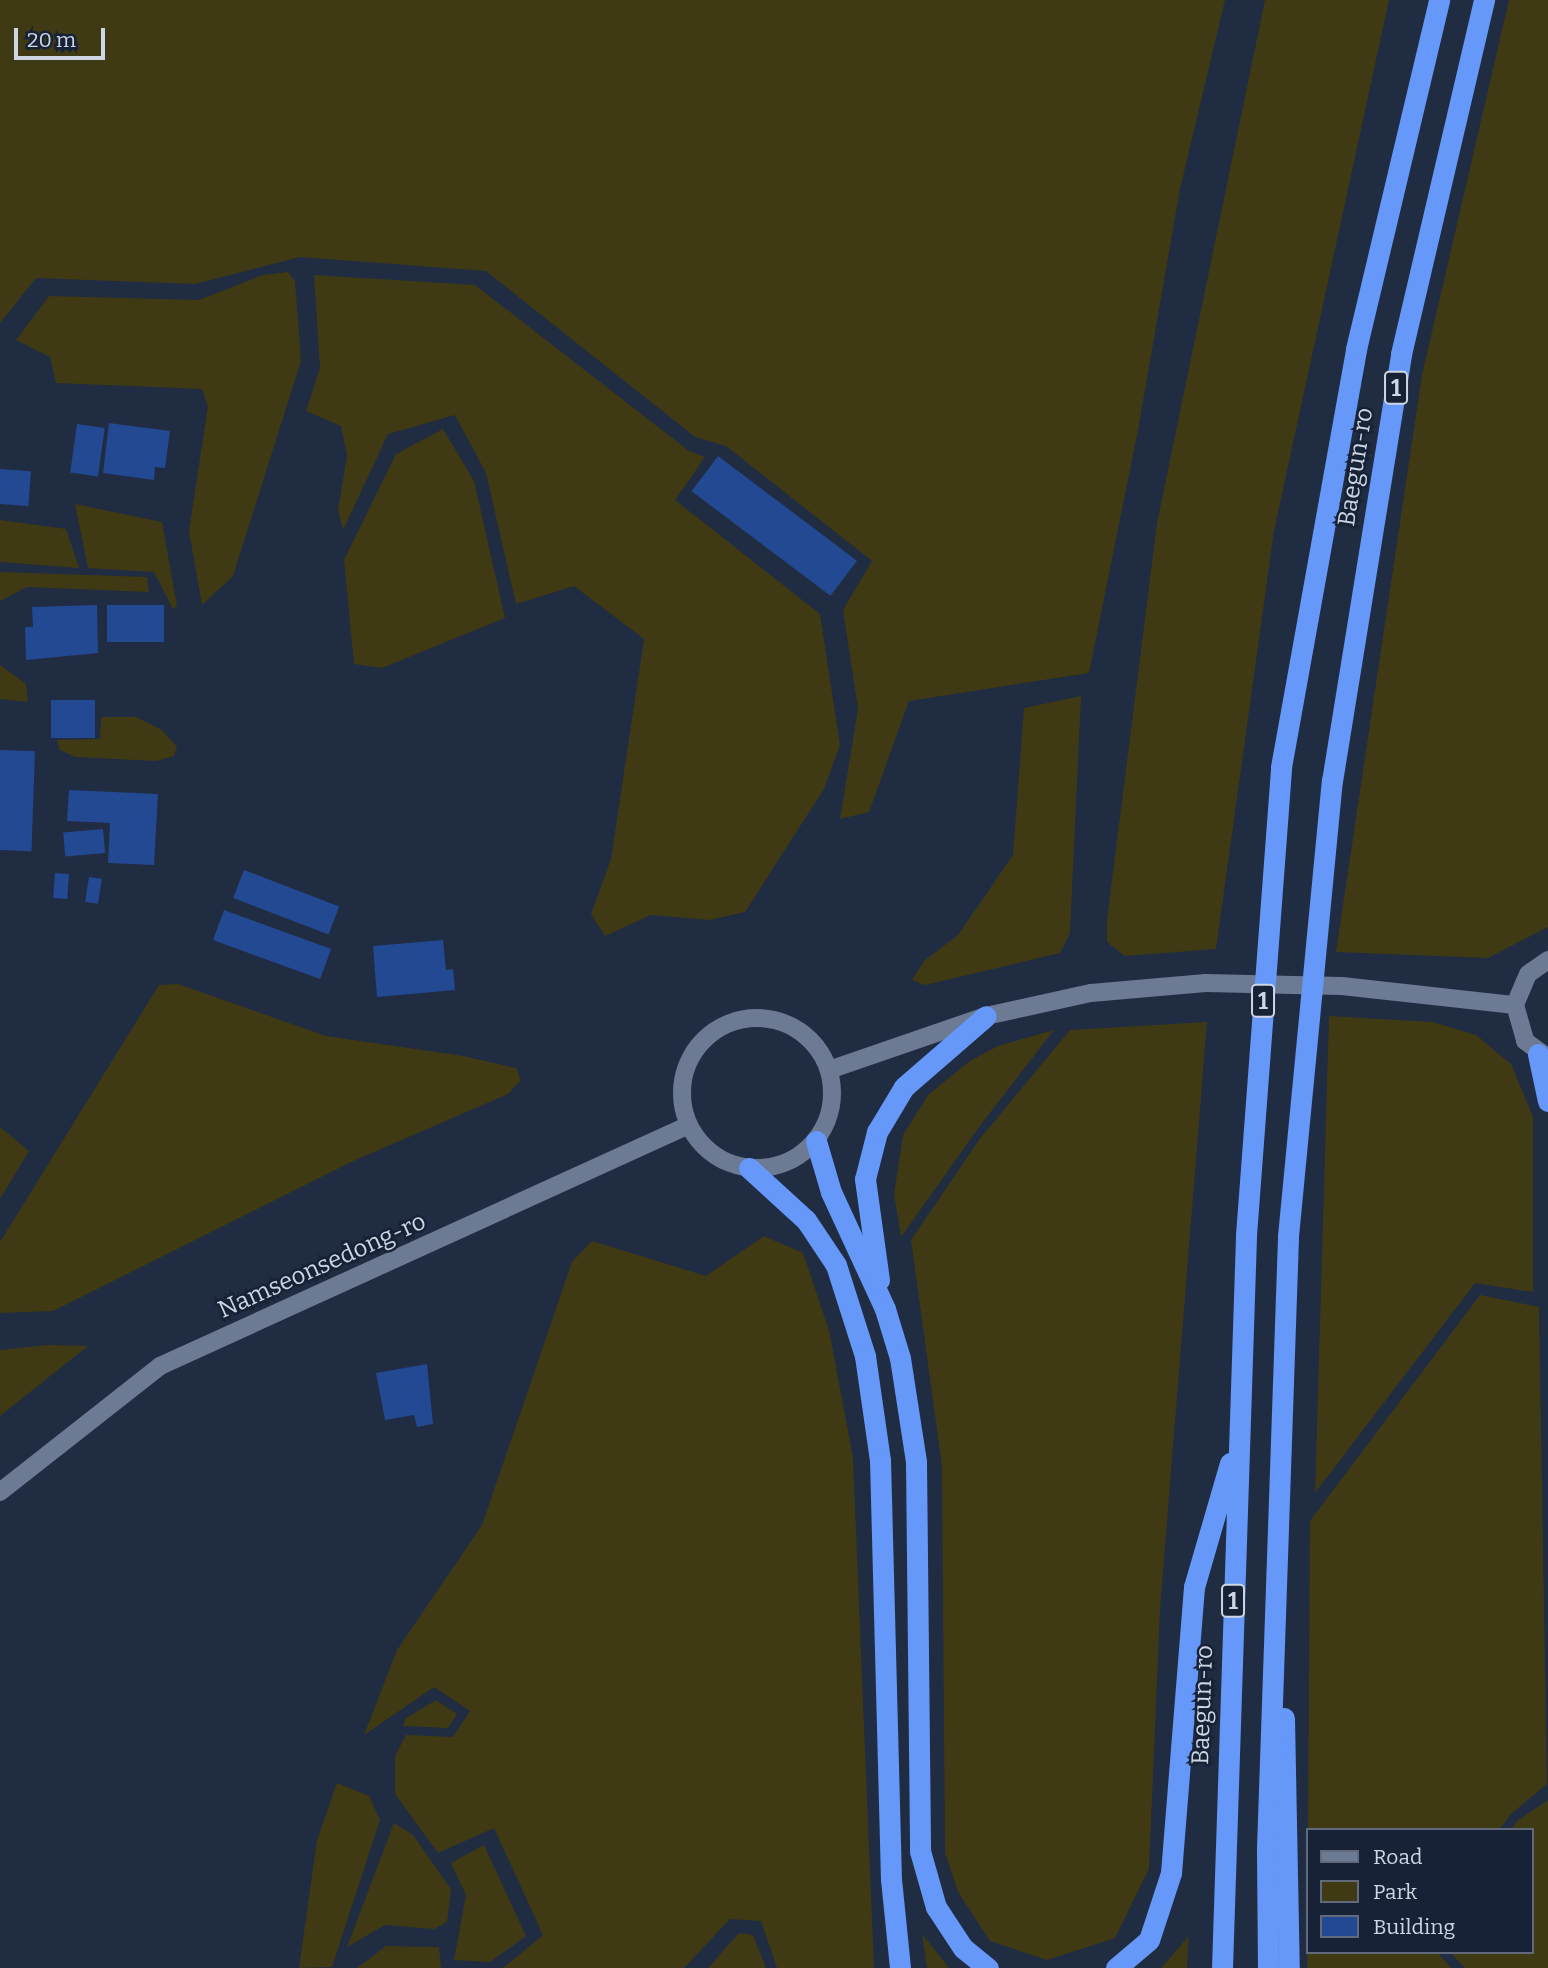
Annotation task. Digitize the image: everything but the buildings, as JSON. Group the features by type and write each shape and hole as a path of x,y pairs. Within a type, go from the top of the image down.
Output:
{"highway":[{"name":"Baegun-ro","path":"1222,1968 1246,1235 1281,767 1356,349 1439,0"},
{"name":"Baegun-ro","path":"1279,1518 1289,1236 1332,781 1401,354 1484,0"},
{"path":"885,1309 865,1179 877,1132 904,1087 986,1016"},
{"path":"1543,1056 1548,1101"},
{"path":"816,1141 831,1192 885,1309 900,1358 916,1461 920,1851 936,1907 963,1948 988,1968"},
{"path":"748,1168 806,1220 836,1265 866,1356 880,1460 891,1879 900,1968"},
{"path":"1116,1968 1149,1940 1171,1873 1194,1587 1239,1431"},
{"path":"1279,1518 1289,1968"},
{"name":"1","path":"1268,1968 1267,1848 1279,1518"}],"street":[{"path":"1543,1056 1521,1032 1515,1005 1528,974 1548,960"},
{"path":"829,1070 986,1016 1091,993 1206,983 1342,986 1515,1005"},
{"path":"753,1018 778,1021 800,1031 818,1048 829,1070 833,1094 828,1119 816,1141 797,1158 774,1167 748,1168 724,1161 704,1146 689,1125 682,1102 683,1077 692,1055 708,1036 729,1023 753,1018"},
{"name":"Namseonsedong-ro","path":"0,1492 160,1366 689,1125"}],"green space":[{"path":"0,0 1225,0 1180,189 1138,430 1089,673 909,701 869,812 840,819 858,709 843,610 872,561 726,446 695,437 486,271 300,257 195,284 36,278 0,323"},
{"path":"1265,0 1389,0 1274,531 1216,949 1125,956 1107,942 1107,920 1157,523"},
{"path":"1509,0 1548,0 1548,927 1488,958 1336,952 1422,375"},
{"path":"288,272 295,281 301,361 233,576 202,605 189,531 208,406 202,389 56,383 50,357 16,340 49,296 199,300 263,275"},
{"path":"314,275 475,285 689,451 705,457 675,500 820,614 840,745 824,789 745,912 710,920 651,915 605,936 591,914 611,859 644,639 574,586 516,604 486,473 455,415 388,434 343,530 338,510 347,456 341,426 306,411 320,368"},
{"path":"443,429 474,481 505,618 382,668 354,664 344,560 396,454"},
{"path":"75,504 162,522 177,606 173,609 154,572 88,568"},
{"path":"0,520 66,529 79,568 0,562"},
{"path":"0,572 147,577 149,592 27,587 0,601"},
{"path":"0,665 26,684 28,702 0,699"},
{"path":"1081,696 1070,933 1060,953 925,985 912,980 924,961 958,935 1013,855 1024,708"},
{"path":"101,717 136,717 162,730 177,747 174,756 156,761 75,757 60,750 57,740 100,739"},
{"path":"178,984 326,1036 463,1056 516,1068 521,1080 508,1094 351,1162 53,1311 0,1313 0,1242 159,985"},
{"path":"1329,1016 1433,1022 1476,1035 1511,1064 1533,1117 1533,1292 1475,1283 1315,1493"},
{"path":"1207,1022 1160,1609 1149,1869 1115,1938 1047,1960 990,1941 958,1892 945,1853 942,1466 911,1240 979,1140 1070,1030"},
{"path":"1054,1030 982,1123 901,1237 894,1194 903,1135 929,1094 970,1061 998,1046"},
{"path":"0,1127 29,1151 0,1199"},
{"path":"764,1236 803,1253 829,1330 853,1458 874,1968 777,1968 761,1921 730,1919 684,1968 503,1968 543,1935 494,1828 438,1853 395,1794 395,1756 406,1735 453,1737 470,1711 434,1687 364,1735 397,1650 482,1525 572,1262 592,1241 706,1276"},
{"path":"1480,1295 1539,1307 1547,1784 1511,1814 1500,1828 1308,1828 1310,1521"},
{"path":"47,1345 88,1346 0,1416 0,1350"},
{"path":"436,1700 457,1714 448,1728 403,1726 406,1718"},
{"path":"337,1783 369,1796 380,1820 332,1967 299,1968 317,1840"},
{"path":"1548,1800 1548,1968 1465,1968 1452,1954 1534,1954 1534,1828 1512,1828 1517,1821"},
{"path":"394,1823 413,1835 451,1889 447,1922 434,1929 385,1925 347,1947"},
{"path":"484,1845 526,1936 490,1962 454,1960 466,1895 451,1863"},
{"path":"739,1933 753,1935 766,1968 708,1968"},
{"path":"922,1934 949,1968 927,1968"},
{"path":"1189,1936 1187,1968 1161,1968"},
{"path":"386,1946 439,1947 441,1968 357,1968"},
{"path":"1307,1954 1439,1954 1451,1968 1307,1968"}]}
